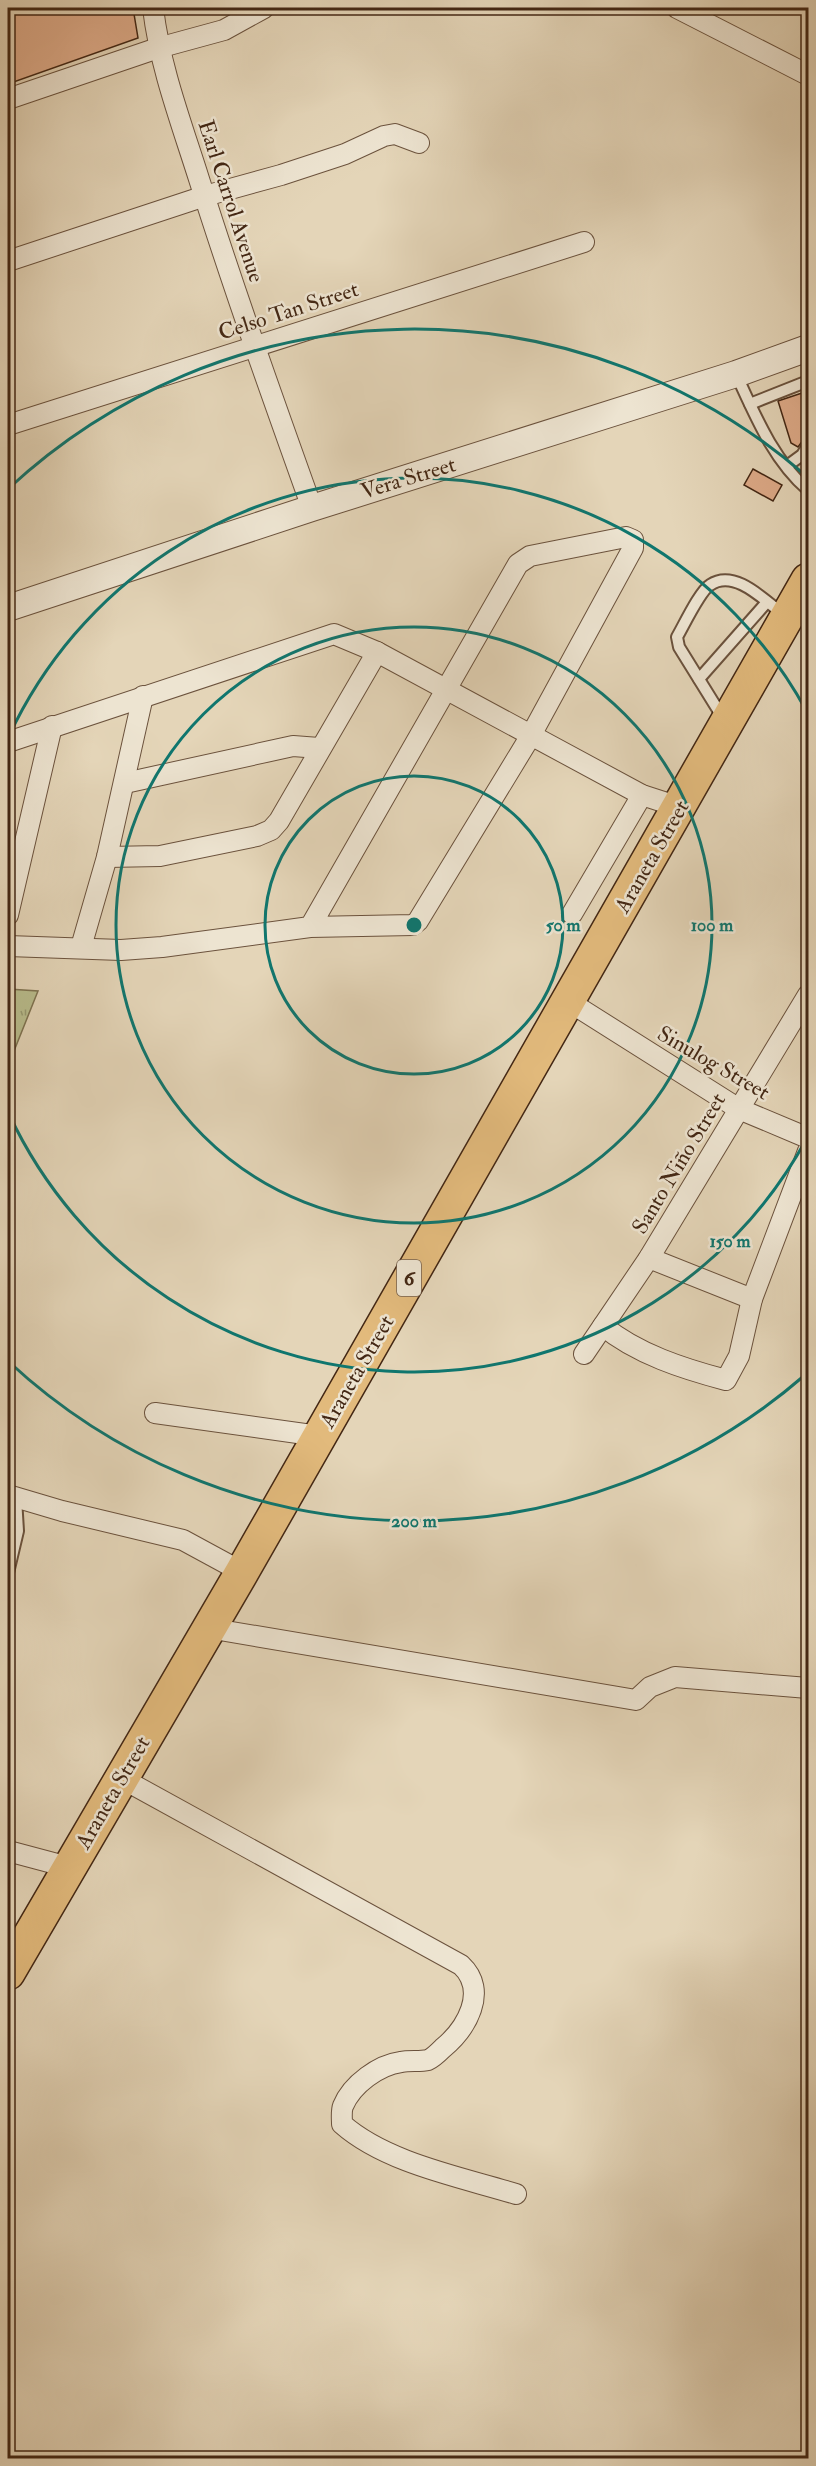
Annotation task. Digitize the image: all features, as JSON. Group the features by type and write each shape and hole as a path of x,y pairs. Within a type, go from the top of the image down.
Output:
{"highway":[{"name":"Araneta Street","path":"8,1973 242,1572 726,724 777,609 808,580"}],"street":[{"name":"Earl Carrol Avenue","path":"153,8 158,48 205,196 254,345 312,508"},
{"path":"8,99 158,48 224,30 264,8"},
{"path":"677,8 808,75"},
{"path":"8,261 205,196 334,158 384,136 395,134 419,143"},
{"name":"Celso Tan Street","path":"8,425 584,242"},
{"name":"Vera Street","path":"8,608 312,508 736,374 808,348"},
{"path":"8,946 121,950 162,947 310,927 406,927 418,921 530,737 633,548 633,540 626,537 524,558 444,688 310,927"},
{"path":"8,742 327,634 342,636 376,652 530,737 642,795 679,807"},
{"path":"107,857 160,856 258,836 271,830 279,821 376,652"},
{"path":"81,947 107,857 143,696"},
{"path":"8,915 52,726"},
{"path":"125,783 293,746 320,748"},
{"path":"572,914 642,795"},
{"name":"Santo Niño Street","path":"584,1354 648,1258 808,995"},
{"name":"Sinulog Street","path":"568,1001 739,1109 808,1138"},
{"path":"603,1326 622,1342 696,1372 726,1380 740,1356 752,1299 801,1186 808,1151"},
{"path":"648,1258 752,1299"},
{"path":"155,1413 319,1436"},
{"path":"12,1496 183,1540 242,1572"},
{"path":"208,1628 636,1700 650,1687 675,1677 808,1688"},
{"path":"120,1778 461,1965 468,1971 474,1993 471,2013 461,2030 430,2060 399,2062 380,2068 365,2079 343,2106 342,2124 357,2138 401,2158 516,2194"},
{"path":"8,1851 68,1867"}],"lane":[{"path":"736,374 776,452 808,490"},
{"path":"750,404 808,381"},
{"path":"787,466 802,455 808,445"},
{"path":"699,679 777,609 740,583 725,579 709,585 676,637 678,647 726,724"},
{"path":"8,1573 18,1531 12,1496"}],"green space":[{"path":"8,989 38,991 8,1066"}],"building":[{"path":"8,8 133,8 138,38 8,84"},
{"path":"802,393 808,421 808,438 804,439 798,447 791,443 778,401"},
{"path":"753,469 782,485 773,501 744,485"}]}
